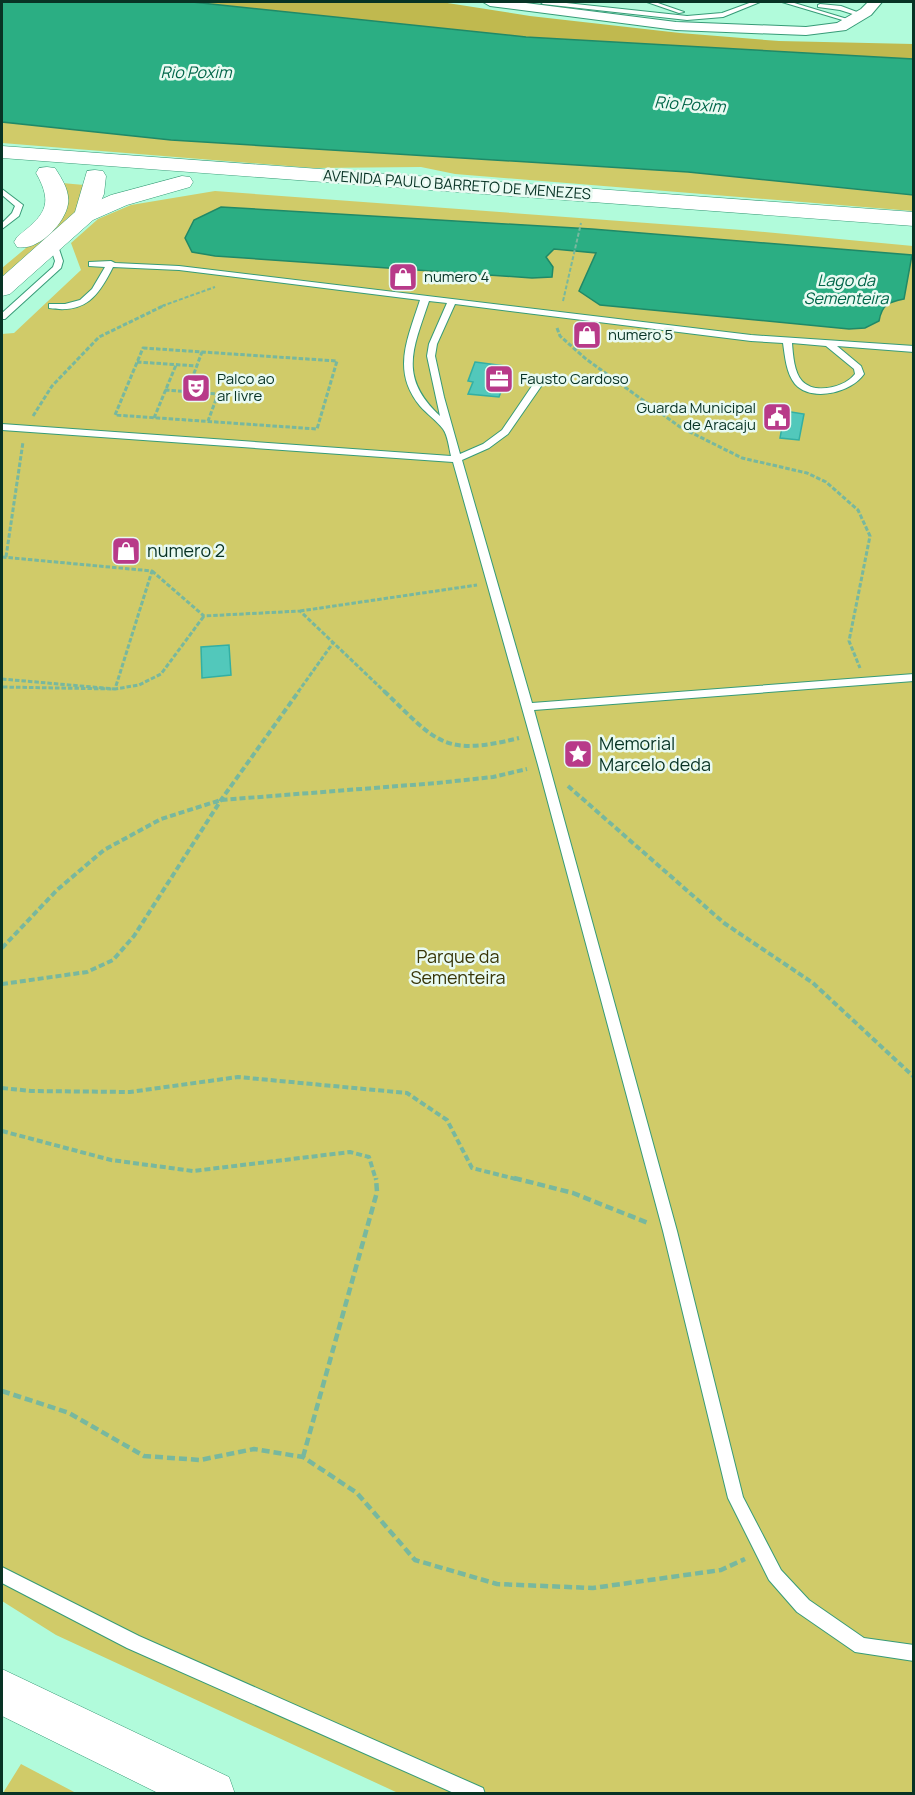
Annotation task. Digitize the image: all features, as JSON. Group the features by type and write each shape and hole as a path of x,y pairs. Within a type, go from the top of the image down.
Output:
{"main road":[{"name":"AVENIDA PAULO BARRETO DE MENEZES","path":"2,152 182,182 797,223 914,234"},
{"name":"AVENIDA PAULO BARRETO DE MENEZES","path":"2,169 47,173 90,167 914,219"},
{"path":"85,215 93,194 90,167"},
{"path":"2,262 47,224 56,211 55,184 47,173"},
{"path":"2,289 85,215 119,200 182,182"},
{"path":"2,1692 212,1794"}],"street":[{"path":"490,2 694,28 821,31 833,29 875,2"},
{"path":"841,8 851,7 857,14"}],"lane":[{"path":"545,2 687,18 723,15 758,2"},
{"path":"650,2 668,9 690,13 714,12 744,2"},
{"path":"785,2 857,14"},
{"path":"805,2 857,14"},
{"path":"820,6 841,8"},
{"path":"2,191 19,205 16,214 2,227"},
{"path":"2,317 57,268 59,261 53,243"},
{"path":"52,306 69,306 93,297 111,263"},
{"path":"92,264 111,263 179,268 451,303 787,342 914,349"},
{"path":"425,299 408,352 407,370 410,385 419,402 449,431"},
{"path":"451,303 433,344 431,356 439,397 544,765 670,1232 736,1498 775,1575 804,1606 861,1646 914,1653"},
{"path":"787,342 790,365 799,384 812,389 848,386 858,380 860,374 858,368 830,345"},
{"path":"2,427 457,459 486,446 505,432 537,385"},
{"path":"527,706 914,677"},
{"path":"2,1575 133,1642 477,1794"}],"path":[{"path":"581,223 557,322 560,336 586,359 680,427 742,458 807,473 826,482 858,510 867,529 869,545 849,640 852,653 867,682"},
{"path":"244,276 167,304 99,338 52,386 25,430 4,557 152,571 204,615 300,611 492,583"},
{"path":"143,348 202,352 337,361 317,429 115,415 143,348"},
{"path":"187,392 202,352"},
{"path":"137,362 197,366"},
{"path":"146,438 176,364"},
{"path":"165,390 218,394 208,422"},
{"path":"115,688 152,571"},
{"path":"300,611 426,731 443,744 478,748 535,735"},
{"path":"2,687 115,688 140,685 161,674 204,615"},
{"path":"2,984 87,972 113,960 134,936 221,801 333,643"},
{"path":"2,679 115,688"},
{"path":"2,948 57,890 104,850 161,819 221,801 493,777 544,765 724,922 813,984 914,1077"},
{"path":"2,1088 31,1091 130,1092 238,1077 406,1093 447,1120 472,1168 573,1192 670,1232"},
{"path":"2,1131 111,1160 193,1171 350,1152 369,1157 376,1174 377,1192 303,1457"},
{"path":"2,1391 69,1413 144,1456 200,1460 254,1449 303,1457 357,1492 415,1560 497,1584 593,1588 721,1570 763,1552"}],"green space":[{"path":"2,122 171,140 688,172 913,195 913,211 455,174 421,167 313,168 2,143"},
{"path":"62,183 84,185 81,204 72,216 2,277 2,268 44,233"},
{"name":"Parque da Sementeira","path":"215,191 742,230 913,246 913,1793 398,1793 56,1635 2,1601 2,334 14,333 81,270 71,243 98,219 131,205"},
{"path":"21,1764 76,1793 3,1793"}],"shaded area":[{"path":"192,2 441,2 530,16 680,33 779,41 913,44 913,59 526,37"}],"water":[{"name":"Rio Poxim","path":"2,2 192,2 526,37 913,59 913,195 688,172 171,140 2,122"},
{"name":"Lago da Sementeira","path":"221,207 592,229 912,255 904,299 894,301 884,307 879,321 865,328 849,329 600,305 579,291 596,253 554,249 546,257 553,267 552,277 532,278 215,256 192,252 185,238 194,220"}],"building":[{"path":"475,362 506,366 504,369 509,370 499,397 468,394 473,382 468,381"},
{"path":"785,411 804,414 799,440 780,438"},
{"path":"229,645 231,675 202,678 201,647"}],"place":[{"name":"numero 4","path":"403,277"},
{"name":"numero 5","path":"587,335"},
{"name":"Fausto Cardoso","path":"499,379"},
{"name":"Palco ao ar livre","path":"196,388"},
{"name":"Guarda Municipal de Aracaju","path":"777,417"},
{"name":"numero 2","path":"126,551"},
{"name":"Memorial Marcelo deda","path":"578,754"}]}
